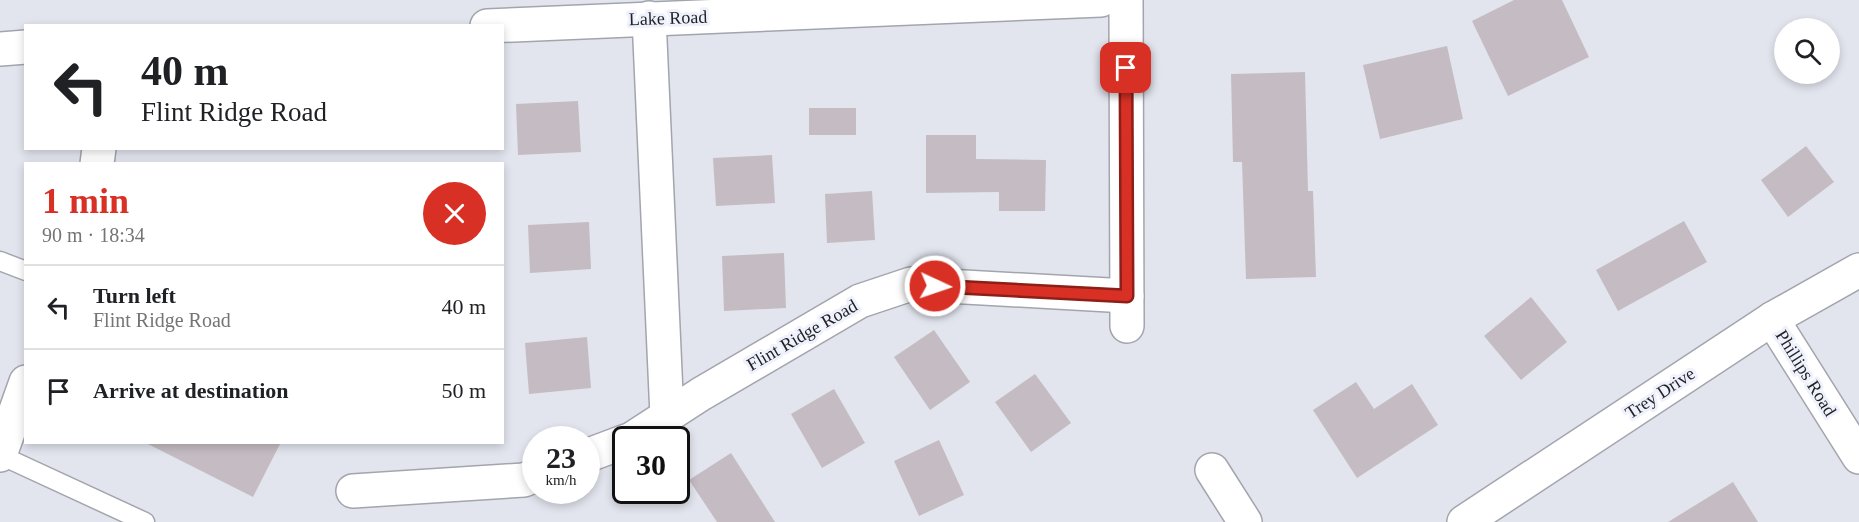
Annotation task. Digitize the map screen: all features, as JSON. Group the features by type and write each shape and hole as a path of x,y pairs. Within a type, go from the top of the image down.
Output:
{"street":[{"name":"Lake Road","path":"504,25 1101,0"},
{"name":"Flint Ridge Road","path":"652,426 701,394 860,301 911,284 1127,311 1126,0"},
{"path":"650,18 667,416"},
{"path":"0,49 24,47"},
{"name":"Trey Drive","path":"1464,522 1772,319 1859,270"},
{"name":"Phillips Road","path":"1772,319 1859,457"},
{"path":"0,455 24,388"},
{"path":"1212,470 1245,522"},
{"path":"353,491 522,480"}],"lane":[{"path":"0,261 24,270"},
{"path":"0,455 146,522"}],"building":[{"path":"1514,0 1562,0 1589,57 1508,96 1472,21"},
{"path":"1447,46 1463,119 1380,139 1363,65"},
{"path":"1305,72 1308,191 1313,191 1316,277 1246,279 1242,162 1233,162 1231,74"},
{"path":"578,101 581,152 518,155 516,104"},
{"path":"809,108 856,108 856,135 809,135"},
{"path":"926,135 976,135 976,159 1046,160 1045,211 999,211 999,192 926,193"},
{"path":"1806,146 1834,182 1788,217 1761,180"},
{"path":"772,155 775,203 716,206 713,158"},
{"path":"872,191 875,240 827,243 825,194"},
{"path":"1684,221 1707,262 1618,311 1596,270"},
{"path":"589,222 591,269 530,273 528,225"},
{"path":"784,253 786,308 724,311 722,256"},
{"path":"1531,297 1567,342 1521,380 1484,336"},
{"path":"934,330 970,382 930,410 894,357"},
{"path":"587,337 591,388 529,394 525,343"},
{"path":"1035,374 1071,423 1031,452 995,402"},
{"path":"1356,382 1374,409 1412,384 1438,425 1357,478 1313,410"},
{"path":"834,389 865,443 822,468 791,414"},
{"path":"939,440 964,495 919,516 894,461"},
{"path":"148,444 280,444 253,497"},
{"path":"731,453 775,522 717,522 690,479"},
{"path":"1733,482 1758,522 1668,522"}],"route":[{"path":"935,286 1127,296 1126,68"}]}
